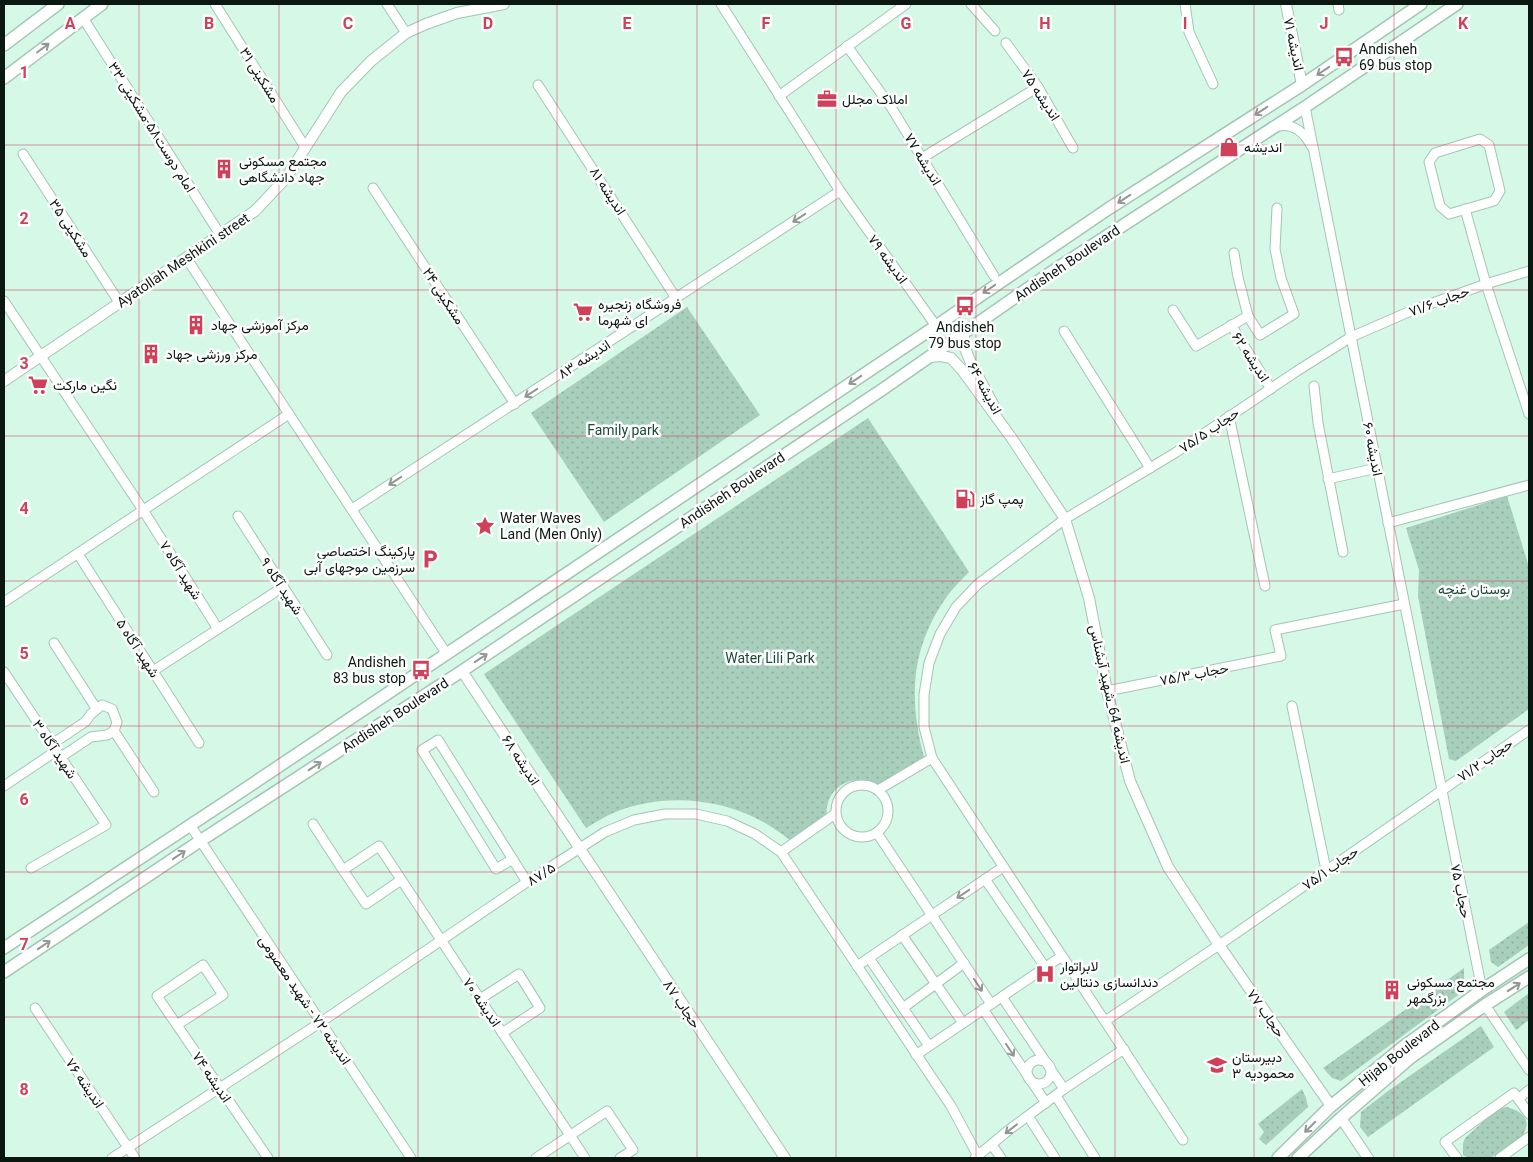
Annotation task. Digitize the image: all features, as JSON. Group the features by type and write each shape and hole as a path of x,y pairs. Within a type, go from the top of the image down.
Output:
{"main road":[{"path":"4,46 58,4"},
{"path":"4,78 102,4"},
{"name":"Andisheh Boulevard","path":"4,948 936,326 1108,209 1302,85 1421,4"},
{"name":"Andisheh Boulevard","path":"4,972 200,841 462,671 1054,272 1457,4"},
{"path":"1041,254 1054,272"},
{"name":"Hijab Boulevard","path":"1278,1158 1331,1106 1402,1047 1529,959"},
{"name":"Hijab Boulevard","path":"1298,1158 1410,1058 1485,1005 1529,977"}],"street":[{"name":"مشکینی ۳۱","path":"215,4 305,147"},
{"path":"387,4 406,33"},
{"name":"Ayatollah Meshkini street","path":"4,381 255,212 286,178 341,92 371,61 406,33 462,8 504,4"},
{"name":"اندیشه ۷۹","path":"721,4 840,191 936,326"},
{"path":"779,96 906,4"},
{"path":"971,4 995,31"},
{"path":"1185,4 1189,32 1213,84"},
{"name":"اندیشه ۷۱","path":"1286,4 1302,85"},
{"name":"امام دوست۵۸-مشکینی ۳۳","path":"83,18 221,236"},
{"name":"اندیشه ۷۵","path":"1006,43 1038,87 1073,148"},
{"name":"اندیشه ۷۷","path":"847,46 891,107 994,276"},
{"name":"اندیشه ۸۱","path":"538,85 676,298"},
{"path":"922,158 1038,87"},
{"name":"اندیشه ۶۰","path":"1305,106 1441,791"},
{"path":"1275,126 1286,124 1294,126 1310,143 1314,152"},
{"path":"1480,139 1490,145 1500,191 1494,201 1465,209 1450,214 1440,206 1429,162 1435,153 1480,139"},
{"name":"مشکینی ۳۵","path":"22,154 119,302"},
{"name":"مشکینی ۲۴","path":"374,188 515,404"},
{"name":"اندیشه ۸۳","path":"352,509 840,191"},
{"path":"1234,253 1248,316 1260,335 1294,314 1281,278 1275,249 1277,208"},
{"path":"1465,209 1486,284 1529,414"},
{"path":"187,259 446,653"},
{"name":"حجاب ۷۱/۶","path":"1351,337 1413,310 1529,271"},
{"name":"شهید آگاه ۷","path":"4,301 143,510 218,629"},
{"path":"1173,310 1196,346 1248,316"},
{"name":"اندیشه ۶۲","path":"1231,326 1271,388"},
{"path":"1064,330 1150,468"},
{"name":"اندیشه ۶۴","path":"964,334 964,346 971,363 1013,440"},
{"name":"حجاب ۷۵/۵","path":"1183,1140 932,758 924,727 924,695 929,663 940,634 956,607 978,584 1065,519 1150,468 1351,337"},
{"path":"930,357 942,356 951,358 962,370 1013,440"},
{"path":"1314,386 1318,423 1343,552"},
{"path":"4,602 289,414"},
{"path":"1230,416 1265,586"},
{"name":"اندیشه 64_شهید آبشناس","path":"1013,440 1065,519 1089,598 1107,691 1130,781 1168,867 1219,945"},
{"path":"1328,479 1377,468"},
{"path":"1388,523 1529,485"},
{"name":"شهید آگاه ۹","path":"238,516 327,655"},
{"name":"شهید آگاه ۵","path":"78,554 199,743"},
{"path":"153,671 283,587"},
{"name":"حجاب ۷۵/۳","path":"1107,691 1281,656 1275,630 1404,604"},
{"path":"54,643 96,708"},
{"name":"اندیشه ۶۸","path":"462,671 579,850"},
{"name":"شهید آگاه ۳","path":"4,672 106,825 31,868"},
{"path":"4,786 56,751 96,708 102,705 112,709 117,722 114,731 106,735 91,737 56,751"},
{"path":"1292,706 1326,870"},
{"name":"حجاب ۷۱/۲","path":"1441,791 1529,730"},
{"path":"114,731 154,792"},
{"path":"513,859 496,869 422,750 438,740 513,859 527,882"},
{"path":"878,790 932,758"},
{"path":"858,785 869,786 878,790 885,798 888,808 888,818 883,828 877,834 865,838 855,837 846,833 839,825 835,814 836,804 840,796 848,788 858,785"},
{"name":"حجاب ۷۵/۱","path":"1105,1021 1219,945 1441,791"},
{"name":"حجاب ۷۵","path":"1441,791 1482,990"},
{"name":"۸۷/۵","path":"112,1158 605,832 634,820 665,814 696,814 727,821 755,834 781,852"},
{"path":"835,814 781,852 951,1106 977,1158 992,1144 1064,1089 1124,1049"},
{"path":"313,824 366,904 401,880"},
{"name":"اندیشه ۷۲ - شهید معصومی","path":"190,825 411,1158"},
{"path":"877,834 964,963 987,1007 1046,1103"},
{"name":"اندیشه ۷۰","path":"343,870 379,846 586,1158"},
{"name":"حجاب ۸۷","path":"579,850 785,1158"},
{"path":"857,966 1003,867"},
{"path":"986,879 1045,968"},
{"path":"902,936 963,1023"},
{"name":"حجاب ۷۷","path":"1219,945 1331,1106"},
{"path":"916,1055 1062,956"},
{"path":"869,958 929,1046"},
{"path":"903,1008 964,963"},
{"name":"اندیشه ۷۴","path":"177,1025 223,995 203,965 157,996 268,1158"},
{"path":"480,999 519,974 540,1008 502,1033"},
{"path":"1002,997 1064,1089"},
{"path":"1485,1005 1529,1070"},
{"name":"اندیشه ۷۶","path":"35,1008 135,1158"},
{"path":"1041,1061 1048,1064 1050,1076 1046,1082 1038,1084 1029,1077 1029,1066 1034,1062 1041,1061"},
{"path":"1518,1099 1529,1090"},
{"path":"1457,1158 1445,1142 1514,1093 1529,1114"},
{"path":"1056,1096 1095,1158"},
{"path":"536,1158 607,1111 633,1150 620,1158"},
{"path":"1028,1116 1055,1158"},
{"path":"1341,1118 1368,1158"},
{"path":"1500,1158 1529,1137"},
{"path":"992,1144 1001,1158"}],"green space":[{"name":"Family park","path":"687,307 760,415 604,522 531,413"},
{"name":"Water Lili Park","path":"868,418 969,572 950,592 936,614 926,633 920,653 915,693 916,714 924,757 877,786 858,780 849,781 841,785 834,791 830,799 827,808 827,818 790,840 748,814 710,803 690,801 651,802 631,807 613,813 586,828 484,674"},
{"name":"بوستان غنچه","path":"1507,496 1529,567 1529,709 1456,761 1449,759 1418,596 1419,570 1406,528"},
{"path":"1529,922 1529,945 1498,967 1491,962 1489,950"},
{"path":"1464,968 1461,993 1341,1081 1332,1078 1323,1068"},
{"path":"1529,993 1529,1020 1516,1030 1504,1012"},
{"path":"1481,1026 1494,1047 1368,1137 1360,1127 1361,1112"},
{"path":"1302,1089 1308,1107 1266,1145 1259,1139 1264,1132 1258,1124"},
{"path":"1506,1107 1516,1110 1526,1119 1526,1128 1520,1138 1495,1156 1489,1158 1476,1159 1463,1155 1465,1138 1496,1110"}],"place":[{"name":"Andisheh 69 bus stop","path":"1344,57"},
{"name":"املاک مجلل","path":"827,99"},
{"name":"اندیشه","path":"1229,147"},
{"name":"مجتمع مسکونی جهاد دانشگاهی","path":"224,169"},
{"name":"Andisheh 79 bus stop","path":"965,306"},
{"name":"فروشگاه زنجیره ای شهرما","path":"583,312"},
{"name":"مرکز آموزشی جهاد","path":"196,325"},
{"name":"مرکز ورزشی جهاد","path":"151,354"},
{"name":"نگین مارکت","path":"38,385"},
{"name":"پمپ گاز","path":"965,499"},
{"name":"Water Waves Land (Men Only)","path":"485,526"},
{"name":"پارکینگ اختصاصی سرزمین موجهای آبی","path":"430,559"},
{"name":"Andisheh 83 bus stop","path":"421,670"},
{"name":"لابراتوار دندانسازی دنتالین","path":"1045,974"},
{"name":"مجتمع مسکونی بزرگمهر","path":"1392,990"},
{"name":"دبیرستان محمودیه ۳","path":"1217,1065"}]}
